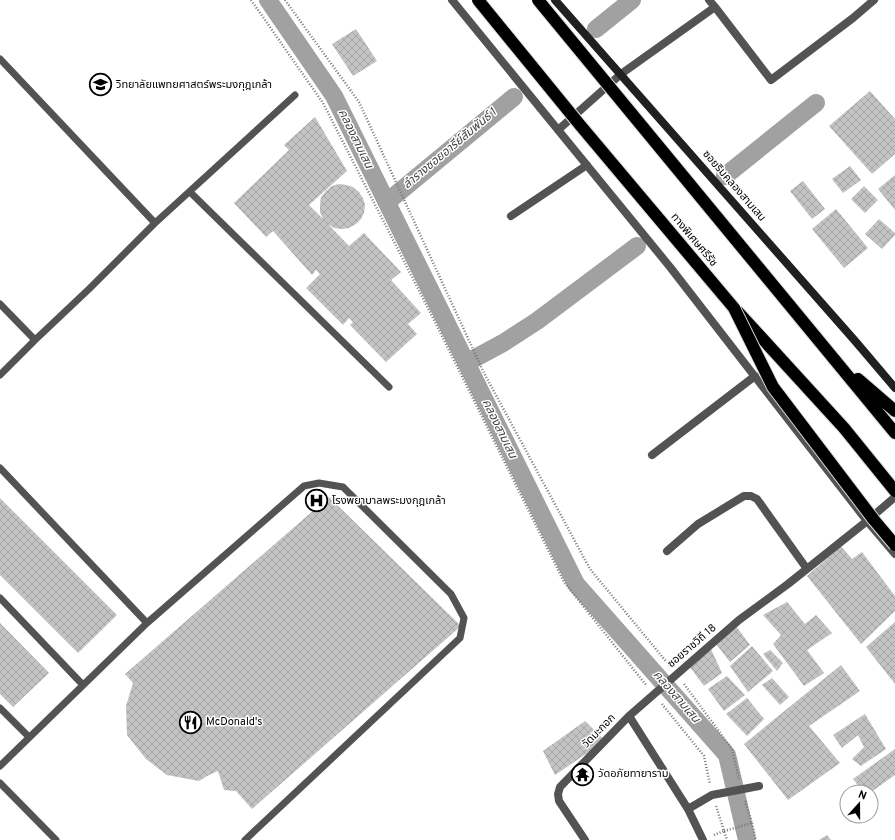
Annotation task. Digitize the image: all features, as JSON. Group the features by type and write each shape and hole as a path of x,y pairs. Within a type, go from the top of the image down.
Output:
{"highway":[{"name":"ทางพิเศษศรีรัช","path":"478,0 580,125 734,308 844,428 895,491"},
{"path":"538,0 895,434"},
{"path":"734,308 773,387 874,520 895,545"},
{"path":"834,359 895,411"}],"street":[{"path":"452,0 670,267 867,521 895,554"},
{"name":"ซอยริมคลองสามเสน","path":"556,0 895,388"},
{"path":"709,0 771,80 853,18 874,0"},
{"path":"558,130 621,74 715,7"},
{"path":"511,216 587,165"},
{"path":"652,455 755,376"},
{"path":"667,551 698,524 744,496 751,496 757,499 807,569"},
{"name":"ซอยราชวิถี 18","path":"629,716 654,695 679,678 739,620 788,584 895,497"},
{"path":"629,716 688,809 703,840"},
{"name":"วัดมะกอก","path":"585,840 559,801 558,794 560,788 629,716"},
{"path":"688,809 711,792 759,786"}],"lane":[{"path":"0,59 155,223"},
{"path":"0,374 89,289 155,223 295,95"},
{"path":"190,192 390,386"},
{"path":"0,304 35,340"},
{"path":"0,468 147,624"},
{"path":"0,766 147,624 304,486 319,483 343,487 451,594 464,618 460,638 245,840"},
{"path":"0,598 83,685"},
{"path":"0,708 29,737"},
{"path":"0,783 56,840"}],"path":[{"path":"251,0 323,103 430,311 564,582 640,677"},
{"path":"285,0 360,102 484,373 590,570 661,655"},
{"path":"679,678 732,749 738,778"},
{"path":"661,703 704,756 711,792 727,840"},
{"path":"741,789 752,822 756,840"},
{"path":"724,831 752,822"}],"building":[{"path":"356,29 377,61 353,76 332,44"},
{"path":"870,91 895,119 895,154 872,174 829,126"},
{"path":"315,117 347,171 309,205 323,219 320,212 321,197 332,186 339,184 346,185 353,187 359,192 365,205 364,213 361,219 349,228 334,228 328,224 349,246 364,233 401,272 391,280 421,313 408,324 417,334 386,362 350,325 353,322 349,318 343,325 306,288 320,274 316,270 312,275 273,231 266,237 234,203 289,150 284,145"},
{"path":"850,166 861,180 843,193 832,179"},
{"path":"895,175 895,210 878,189"},
{"path":"803,181 825,209 812,219 790,191"},
{"path":"864,186 878,200 865,213 851,199"},
{"path":"836,209 868,248 844,268 812,229"},
{"path":"879,219 895,233 895,235 882,249 865,234"},
{"path":"329,497 461,626 252,809 236,791 224,790 218,771 199,781 167,775 146,759 127,735 126,706 133,683 125,674"},
{"path":"0,498 117,615 78,653 0,575"},
{"path":"841,546 852,559 862,552 895,596 895,611 861,644 807,576"},
{"path":"787,602 805,624 816,615 832,633 807,650 824,673 804,686 773,644 781,635 763,615"},
{"path":"895,622 895,684 866,647"},
{"path":"0,623 49,673 13,707 0,694"},
{"path":"736,626 750,645 730,662 716,644"},
{"path":"752,646 773,671 748,692 730,666"},
{"path":"710,647 722,673 704,686 689,666"},
{"path":"770,650 783,663 777,671 763,654"},
{"path":"841,665 860,691 809,726 840,763 788,800 744,744"},
{"path":"727,676 745,695 724,711 708,689"},
{"path":"772,678 789,697 780,705 762,685"},
{"path":"747,698 764,719 747,736 726,714"},
{"path":"865,714 886,749 861,766 852,759 864,747 858,735 842,748 833,735"},
{"path":"585,721 605,741 555,775 543,751"},
{"path":"895,749 895,775 879,786 879,784 857,784 853,779"},
{"path":"827,835 831,840 819,840"}],"waterway":[{"name":"คลองสามเสน","path":"268,0 334,96 576,584 727,755 747,840"},
{"name":"ลำรางซอยอารีย์สัมพันธ์ 1","path":"596,29 632,0"},
{"name":"ลำรางซอยอารีย์สัมพันธ์ 1","path":"387,202 514,97"},
{"path":"725,176 816,103"},
{"path":"466,363 503,343 537,321 637,246"}],"place":[{"name":"วิทยาลัยแพทยศาสตร์พระมงกุฎเกล้า","path":"101,85"},
{"name":"โรงพยาบาลพระมงกุฎเกล้า","path":"316,501"},
{"name":"McDonald's","path":"191,722"},
{"name":"วัดอภัยทายาราม","path":"582,774"}]}
